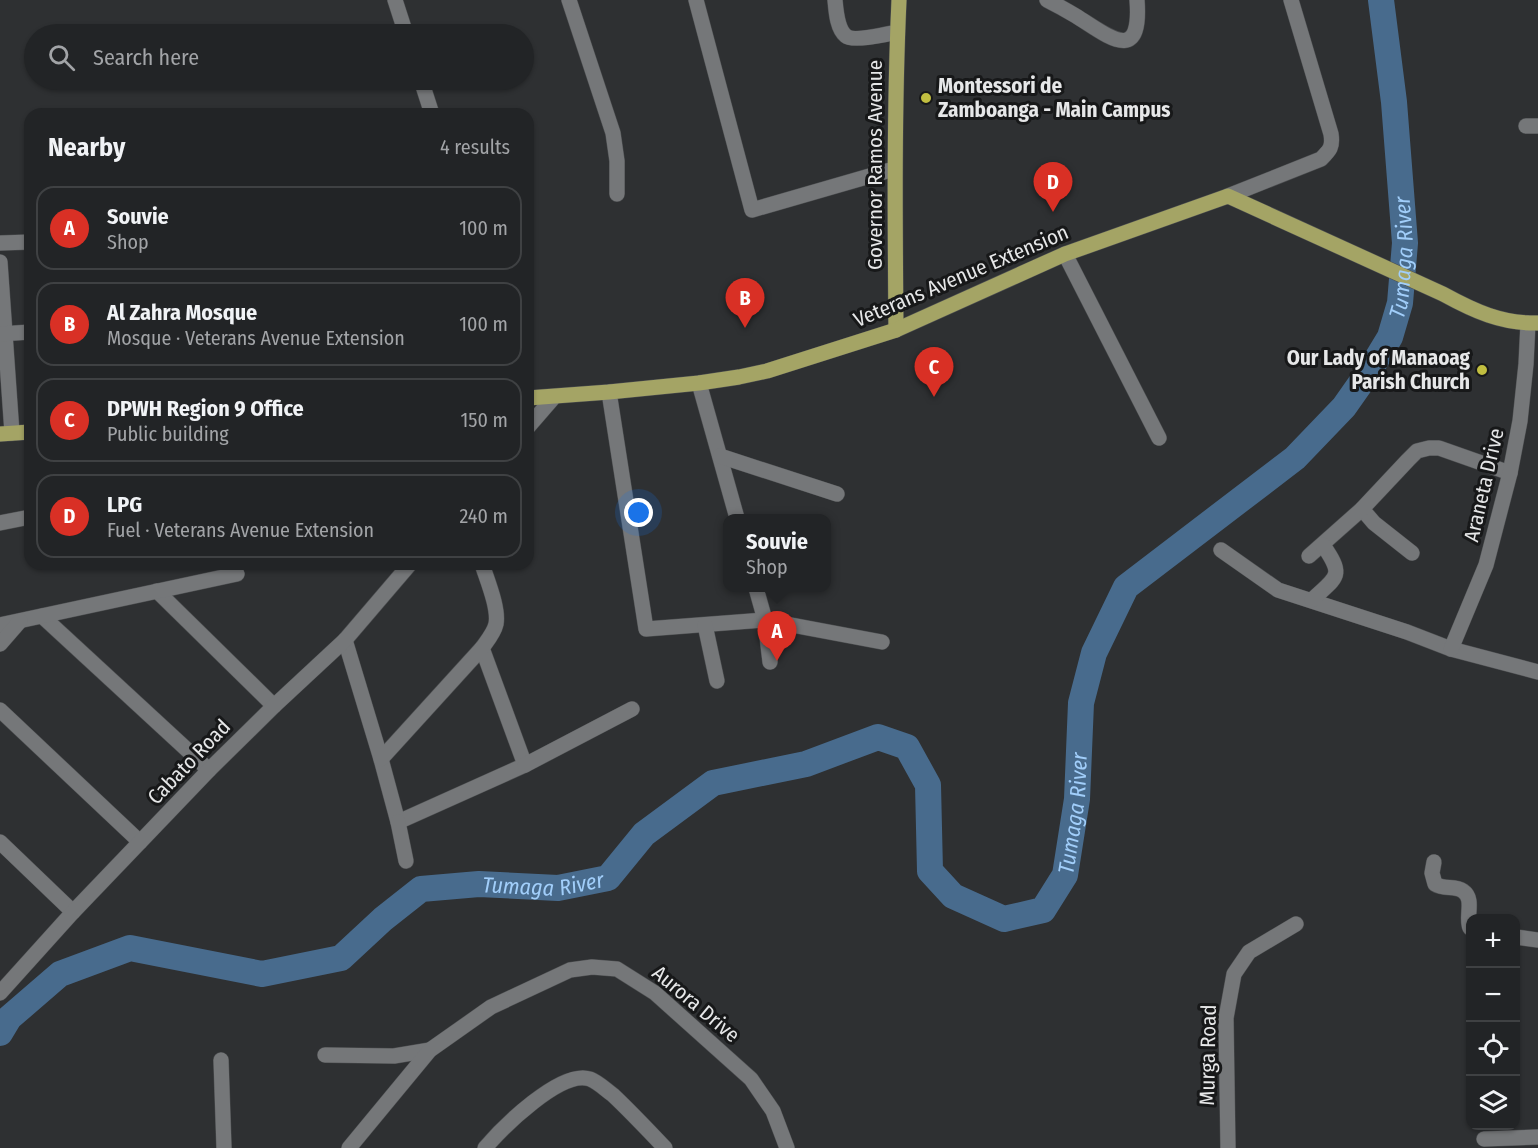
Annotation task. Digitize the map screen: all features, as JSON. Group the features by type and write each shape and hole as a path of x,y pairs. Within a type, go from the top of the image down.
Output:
{"main road":[{"name":"Governor Ramos Avenue","path":"896,330 894,170 898,0"},
{"name":"Veterans Avenue Extension","path":"534,398 699,383 767,371 896,330 1065,254 1227,196"},
{"path":"1227,196 1443,294 1475,311 1506,321 1533,323"},
{"path":"6,433 24,432"}],"street":[{"path":"395,0 403,24"},
{"path":"569,0 613,133 617,161 617,194"},
{"path":"696,0 752,210 894,170"},
{"path":"835,0 840,27 844,35 849,38 897,32"},
{"path":"1047,0 1075,15 1105,36 1116,40 1126,40 1132,37 1136,30 1137,0"},
{"path":"1227,196 1321,159 1330,150 1332,144 1291,0"},
{"path":"424,90 430,108"},
{"path":"0,243 24,242"},
{"path":"1065,254 1159,438"},
{"path":"0,262 6,433"},
{"name":"Araneta Drive","path":"1450,649 1486,565 1510,472 1520,421 1533,323"},
{"path":"2,334 24,332"},
{"path":"699,383 736,514"},
{"path":"609,392 646,629 765,620 882,642"},
{"path":"534,420 554,397"},
{"path":"1310,556 1362,509 1407,459 1418,451 1439,448 1510,472"},
{"path":"720,456 837,494"},
{"path":"1362,509 1374,524 1412,553"},
{"path":"0,523 24,518"},
{"path":"1312,600 1337,574 1336,567 1323,545"},
{"path":"1221,550 1278,590 1407,632 1450,649 1538,672"},
{"name":"Cabato Road","path":"2,985 209,770 345,640 405,570"},
{"path":"381,759 482,648 494,631 496,612 484,570"},
{"path":"0,625 237,574"},
{"path":"157,591 274,706"},
{"path":"757,592 765,620 770,662"},
{"path":"42,616 209,770"},
{"path":"0,644 20,621"},
{"path":"705,625 717,681"},
{"path":"345,640 381,759 406,861"},
{"path":"482,648 525,765"},
{"path":"398,822 525,765 632,709"},
{"path":"0,710 140,842"},
{"path":"0,842 73,912"},
{"path":"1434,862 1432,873 1435,884 1465,892 1469,901 1468,914"},
{"name":"Murga Road","path":"1228,1148 1226,1018 1234,974 1248,952 1296,924"},
{"path":"1520,938 1538,940"},
{"name":"Aurora Drive","path":"350,1148 430,1050 491,1007 570,970 592,967 617,969 655,993 751,1079 773,1110 787,1148"},
{"path":"325,1055 394,1056 430,1050"},
{"path":"221,1060 224,1148"},
{"path":"485,1148 516,1115 564,1082 576,1078 589,1079 604,1088 633,1113 665,1148"},
{"path":"1484,1139 1538,1137"}],"waterway":[{"name":"Tumaga River","path":"0,1033 9,1018 60,974 130,948 262,974 341,958 383,919 421,889 479,884 558,888 608,878 644,834 713,783 806,764 878,737 907,747 928,785 930,871 953,896 1004,919 1043,910 1065,875 1077,799 1081,703 1094,653 1126,587 1295,458 1344,407 1390,337 1400,303 1405,243 1394,102 1381,0"}],"place":[{"name":"Montessori de Zamboanga - Main Campus","path":"926,98"},
{"name":"LPG","path":"1053,212"},
{"name":"Al Zahra Mosque","path":"745,328"},
{"name":"Our Lady of Manaoag Parish Church","path":"1482,370"},
{"name":"DPWH Region 9 Office","path":"934,397"},
{"name":"Souvie","path":"777,661"}]}
